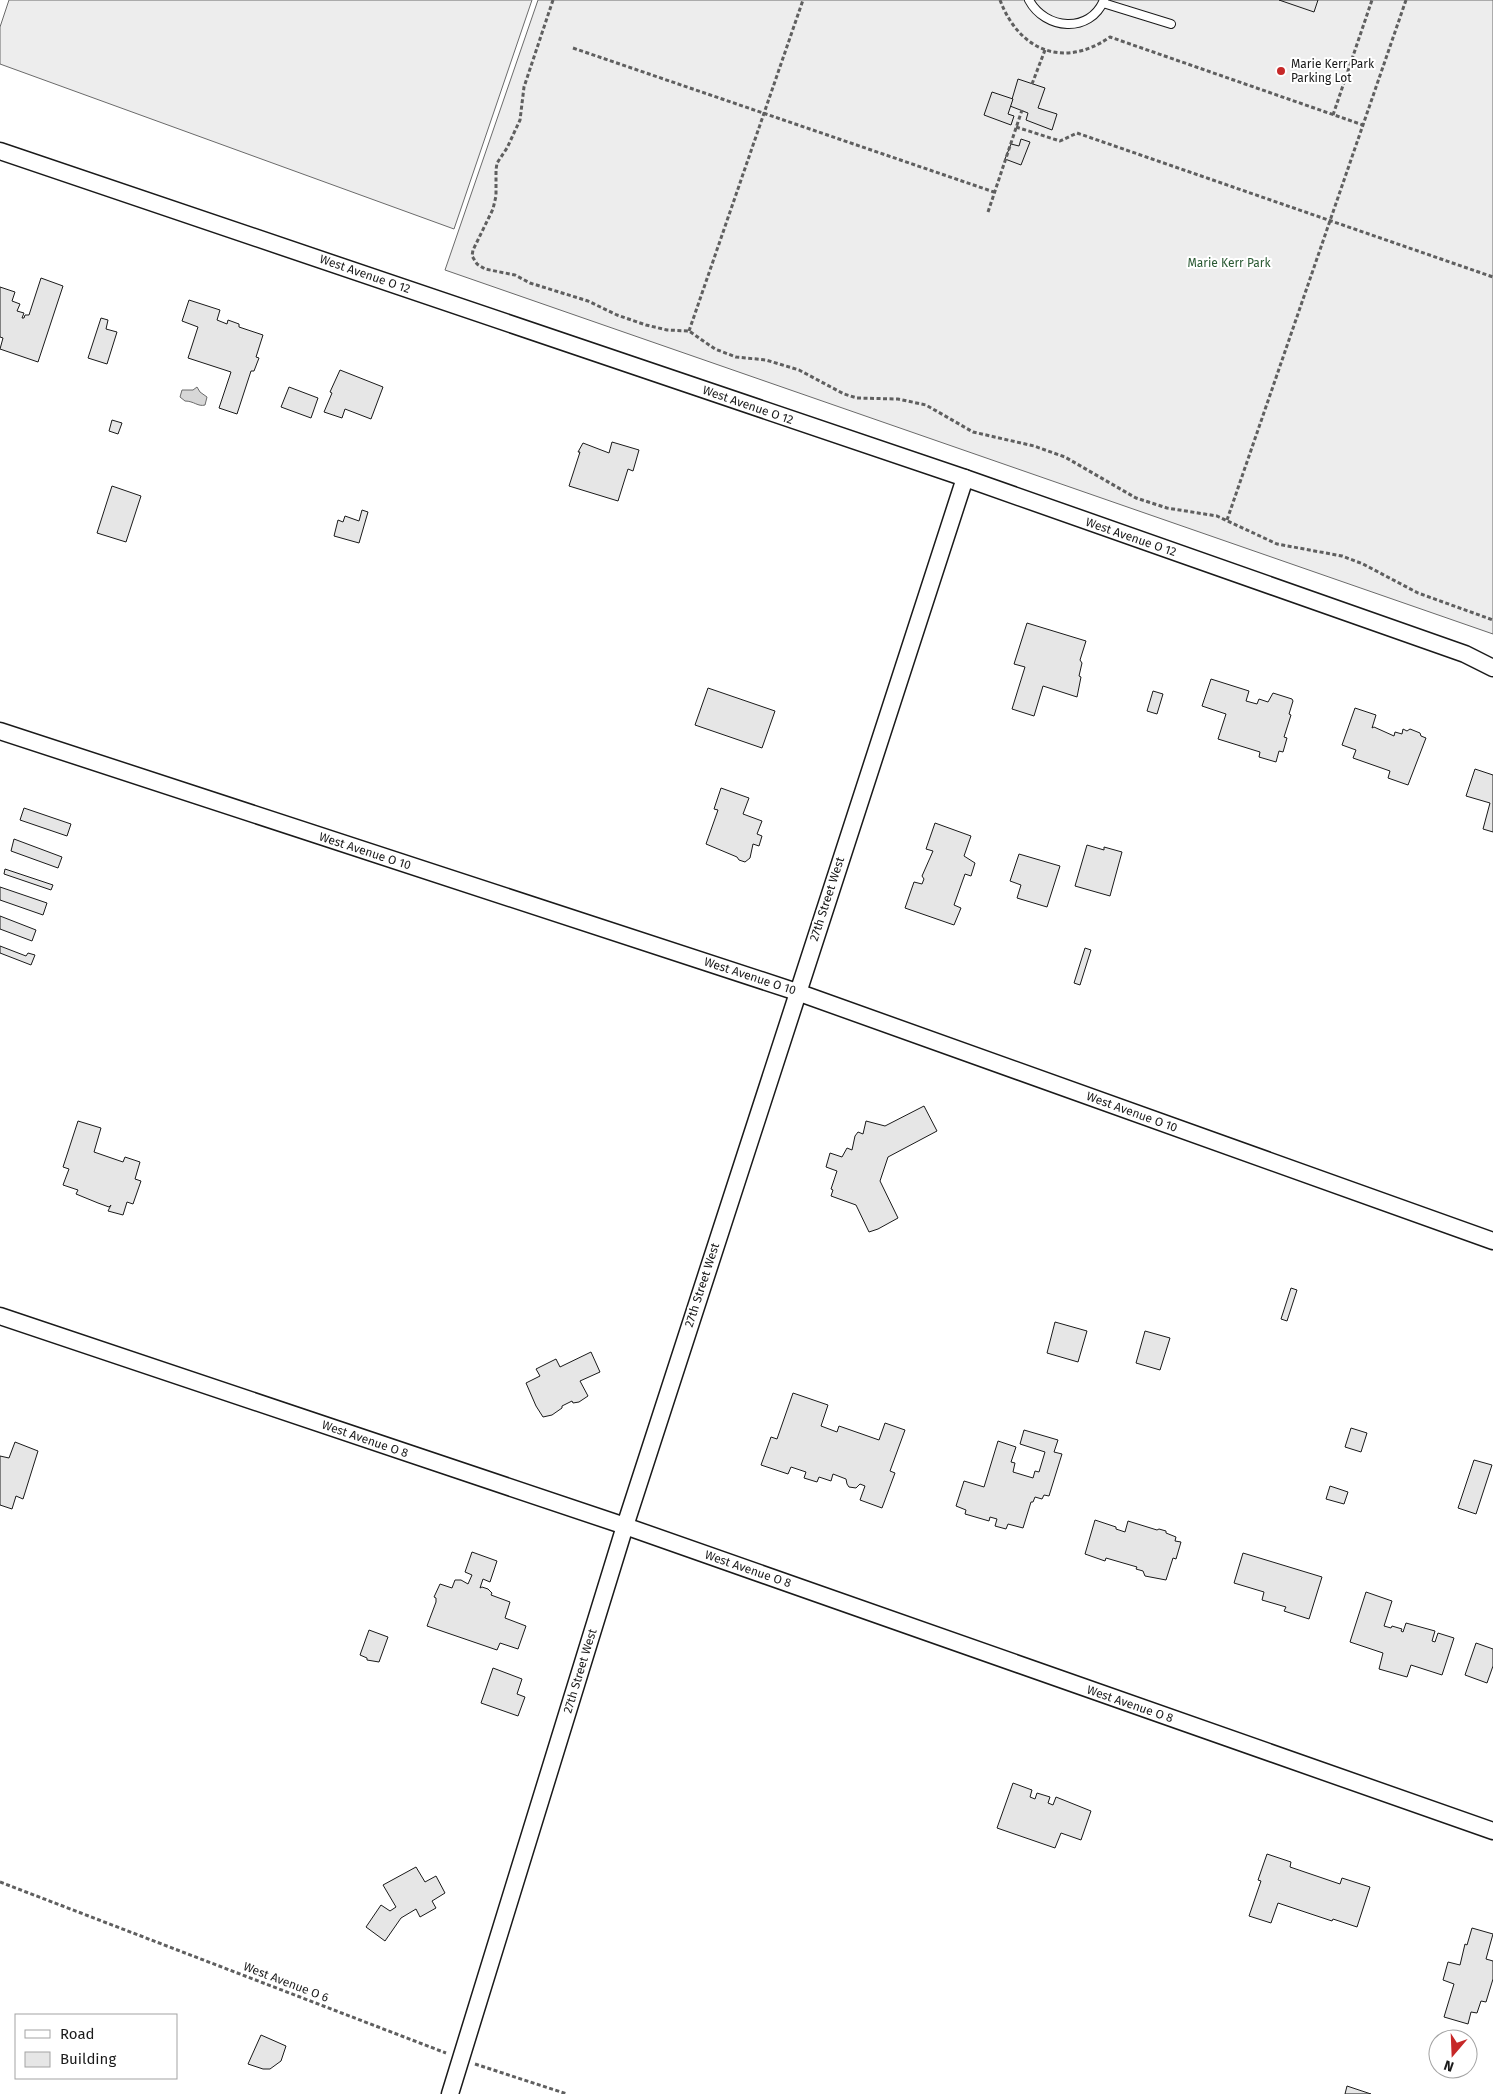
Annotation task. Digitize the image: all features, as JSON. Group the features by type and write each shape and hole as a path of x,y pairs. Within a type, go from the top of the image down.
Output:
{"street":[{"name":"West Avenue O 12","path":"0,150 965,478 1465,654 1493,668"},
{"name":"27th Street West","path":"450,2094 625,1526 965,478"},
{"name":"West Avenue O 10","path":"0,732 797,992 1493,1241"},
{"name":"West Avenue O 8","path":"0,1316 625,1526 1493,1831"}],"lane":[{"path":"1029,0 1033,8 1044,18 1056,23 1070,25 1083,21 1095,14 1104,2 1171,24"}],"path":[{"path":"553,0 524,87 520,120 507,148 497,163 496,196 489,221 474,245 472,256 477,264 484,269 515,275 530,283 588,301 617,315 646,325 667,330 689,331 715,349 727,354 776,363 799,370 844,394 857,398 898,399 926,405 973,432 1034,446 1065,457 1136,498 1168,508 1227,520 1277,544 1331,553 1353,560 1418,593 1493,620"},
{"path":"689,331 803,0"},
{"path":"1000,0 1005,13 1017,32 1032,44 1045,50 1063,54 1080,53 1100,45 1110,37 1363,125"},
{"path":"1333,115 1372,0"},
{"path":"1227,520 1406,0"},
{"path":"573,48 994,192"},
{"path":"1032,84 1045,50"},
{"path":"988,212 1022,110"},
{"path":"1016,126 1060,140 1076,133 1493,277"},
{"name":"West Avenue O 6","path":"0,1882 461,2059 567,2094"}],"shaded area":[{"path":"9,0 532,0 454,229 0,64 0,27"},
{"name":"Marie Kerr Park","path":"538,0 1493,0 1493,634 445,270"},
{"path":"197,387 207,397 205,405 185,401 180,397 182,390 193,390"}],"building":[{"path":"1279,0 1318,0 1314,12"},
{"path":"1018,79 1045,88 1038,108 1057,114 1052,130 1026,120 1028,113 1010,106"},
{"path":"992,92 1013,99 1008,114 1014,116 1011,125 984,115"},
{"path":"1021,139 1030,142 1021,165 1005,159 1011,144 1019,146"},
{"path":"41,278 63,286 38,362 0,349 3,338 0,337 0,287 15,292 12,301 20,304 17,311 24,313 22,318 24,318 25,315 29,315"},
{"path":"189,300 220,310 217,320 227,324 228,320 239,324 239,327 263,335 256,357 259,358 254,371 251,371 237,414 219,408 231,372 188,358 198,327 182,321"},
{"path":"101,318 108,320 106,329 117,332 107,364 88,358"},
{"path":"340,370 383,387 371,419 345,409 342,418 324,412 332,393 330,392"},
{"path":"289,387 318,398 311,418 281,407"},
{"path":"112,420 122,423 118,434 109,431"},
{"path":"612,442 639,450 633,471 628,469 618,501 569,486 580,452 578,452 583,443 609,453"},
{"path":"112,486 141,496 126,542 97,533"},
{"path":"362,510 368,512 359,543 334,536 338,520 343,522 345,516 359,521"},
{"path":"1027,623 1086,641 1080,660 1082,663 1079,676 1081,677 1077,697 1043,686 1034,716 1012,709 1025,667 1014,664"},
{"path":"1211,679 1249,691 1246,701 1257,704 1259,699 1268,702 1273,693 1292,699 1289,714 1291,715 1284,737 1287,738 1283,752 1279,751 1276,762 1259,757 1260,752 1218,739 1226,714 1202,706"},
{"path":"708,688 775,711 762,748 695,725"},
{"path":"1153,691 1163,694 1157,714 1147,711"},
{"path":"1355,708 1376,715 1372,728 1374,727 1394,736 1395,732 1402,734 1403,729 1407,731 1410,729 1426,738 1408,785 1388,778 1390,771 1353,758 1356,750 1342,745"},
{"path":"1475,769 1493,775 1493,832 1483,829 1490,803 1466,796"},
{"path":"721,788 749,798 743,814 762,821 757,834 762,836 759,846 753,844 750,858 745,862 706,844 718,810 714,809"},
{"path":"24,808 71,824 67,836 20,820"},
{"path":"935,823 971,836 964,856 975,863 971,876 965,874 954,905 961,908 954,925 905,908 914,882 922,884 924,879 922,876 933,851 926,849"},
{"path":"14,839 62,857 58,868 11,851"},
{"path":"1087,845 1104,850 1104,847 1122,852 1110,896 1075,886"},
{"path":"1019,854 1060,866 1047,907 1017,898 1021,885 1010,881"},
{"path":"5,869 53,885 51,890 4,874"},
{"path":"0,887 47,903 43,915 0,900"},
{"path":"0,916 36,930 32,941 0,929"},
{"path":"0,946 26,956 28,953 35,955 31,965 0,953"},
{"path":"1085,948 1091,950 1080,985 1074,983"},
{"path":"924,1106 937,1131 888,1157 880,1181 898,1218 869,1232 856,1205 831,1196 833,1190 831,1189 837,1171 826,1167 830,1153 842,1157 847,1148 852,1150 855,1136 858,1132 863,1134 866,1121 885,1126"},
{"path":"78,1121 101,1128 94,1152 123,1162 125,1157 140,1162 135,1179 141,1181 133,1204 127,1202 123,1215 108,1211 111,1205 109,1207 76,1194 78,1190 63,1185 69,1169 63,1167"},
{"path":"1291,1288 1297,1290 1287,1321 1281,1319"},
{"path":"1055,1322 1087,1331 1078,1362 1047,1353"},
{"path":"1145,1331 1170,1338 1160,1370 1136,1363"},
{"path":"591,1352 600,1372 580,1381 588,1396 579,1402 573,1403 572,1401 562,1406 552,1415 543,1417 526,1383 540,1376 536,1369 556,1359 560,1367"},
{"path":"793,1393 828,1405 821,1426 837,1432 839,1426 879,1440 885,1423 905,1430 890,1471 895,1473 882,1508 860,1500 865,1486 860,1484 856,1488 849,1487 846,1479 833,1474 831,1481 819,1477 817,1482 804,1478 806,1472 791,1467 788,1474 761,1465 771,1437 777,1439"},
{"path":"1351,1428 1367,1433 1361,1452 1345,1447"},
{"path":"1024,1430 1058,1440 1054,1452 1062,1454 1049,1496 1044,1495 1042,1499 1035,1497 1033,1502 1031,1502 1023,1528 1008,1524 1006,1529 995,1526 997,1519 990,1517 989,1521 965,1514 966,1510 956,1506 964,1481 984,1487 998,1441 1016,1447 1011,1462 1015,1463 1013,1472 1033,1478 1035,1471 1039,1472 1045,1452 1020,1444"},
{"path":"15,1442 38,1451 23,1499 16,1496 12,1509 0,1505 0,1456 9,1458"},
{"path":"1474,1460 1492,1465 1476,1514 1458,1508"},
{"path":"1330,1486 1348,1492 1344,1504 1326,1499"},
{"path":"1095,1520 1125,1532 1128,1521 1166,1531 1166,1533 1176,1537 1175,1541 1181,1542 1176,1559 1173,1558 1166,1580 1145,1576 1143,1571 1136,1569 1137,1567 1106,1558 1105,1561 1085,1554"},
{"path":"472,1552 497,1561 490,1582 483,1579 480,1588 488,1589 492,1593 491,1595 510,1602 505,1618 526,1626 518,1649 500,1643 497,1650 427,1626 436,1602 434,1597 440,1584 452,1588 455,1580 461,1580 468,1584 472,1575 465,1572"},
{"path":"1243,1553 1322,1577 1309,1619 1284,1611 1286,1607 1262,1600 1264,1592 1234,1583"},
{"path":"1366,1592 1392,1601 1384,1626 1402,1629 1401,1631 1403,1632 1406,1623 1435,1631 1432,1641 1435,1642 1438,1633 1454,1638 1442,1675 1411,1665 1407,1677 1379,1669 1383,1653 1350,1642"},
{"path":"369,1630 388,1637 379,1662 367,1660 367,1658 360,1655"},
{"path":"1476,1643 1493,1649 1493,1666 1487,1683 1465,1675"},
{"path":"493,1668 522,1679 517,1694 525,1697 518,1716 481,1703"},
{"path":"1013,1783 1032,1790 1030,1797 1035,1799 1037,1793 1050,1797 1048,1803 1053,1805 1056,1797 1091,1811 1081,1840 1061,1833 1055,1848 997,1828"},
{"path":"1267,1854 1291,1862 1290,1867 1340,1884 1342,1878 1370,1887 1357,1927 1333,1919 1332,1921 1278,1903 1271,1923 1249,1916 1261,1881 1258,1880"},
{"path":"416,1867 425,1882 436,1876 445,1893 432,1901 436,1908 420,1917 416,1909 401,1918 385,1941 366,1927 381,1905 390,1911 396,1907 383,1885"},
{"path":"1472,1928 1493,1934 1486,1959 1493,1961 1493,1979 1486,2002 1481,2001 1477,2013 1471,2012 1468,2024 1444,2017 1454,1984 1443,1980 1448,1962 1460,1965 1465,1944 1467,1945"},
{"path":"261,2035 286,2046 281,2061 270,2069 263,2069 248,2064"},
{"path":"1347,2086 1371,2094 1345,2094"}],"place":[{"name":"Marie Kerr Park Parking Lot","path":"1281,71"}]}
